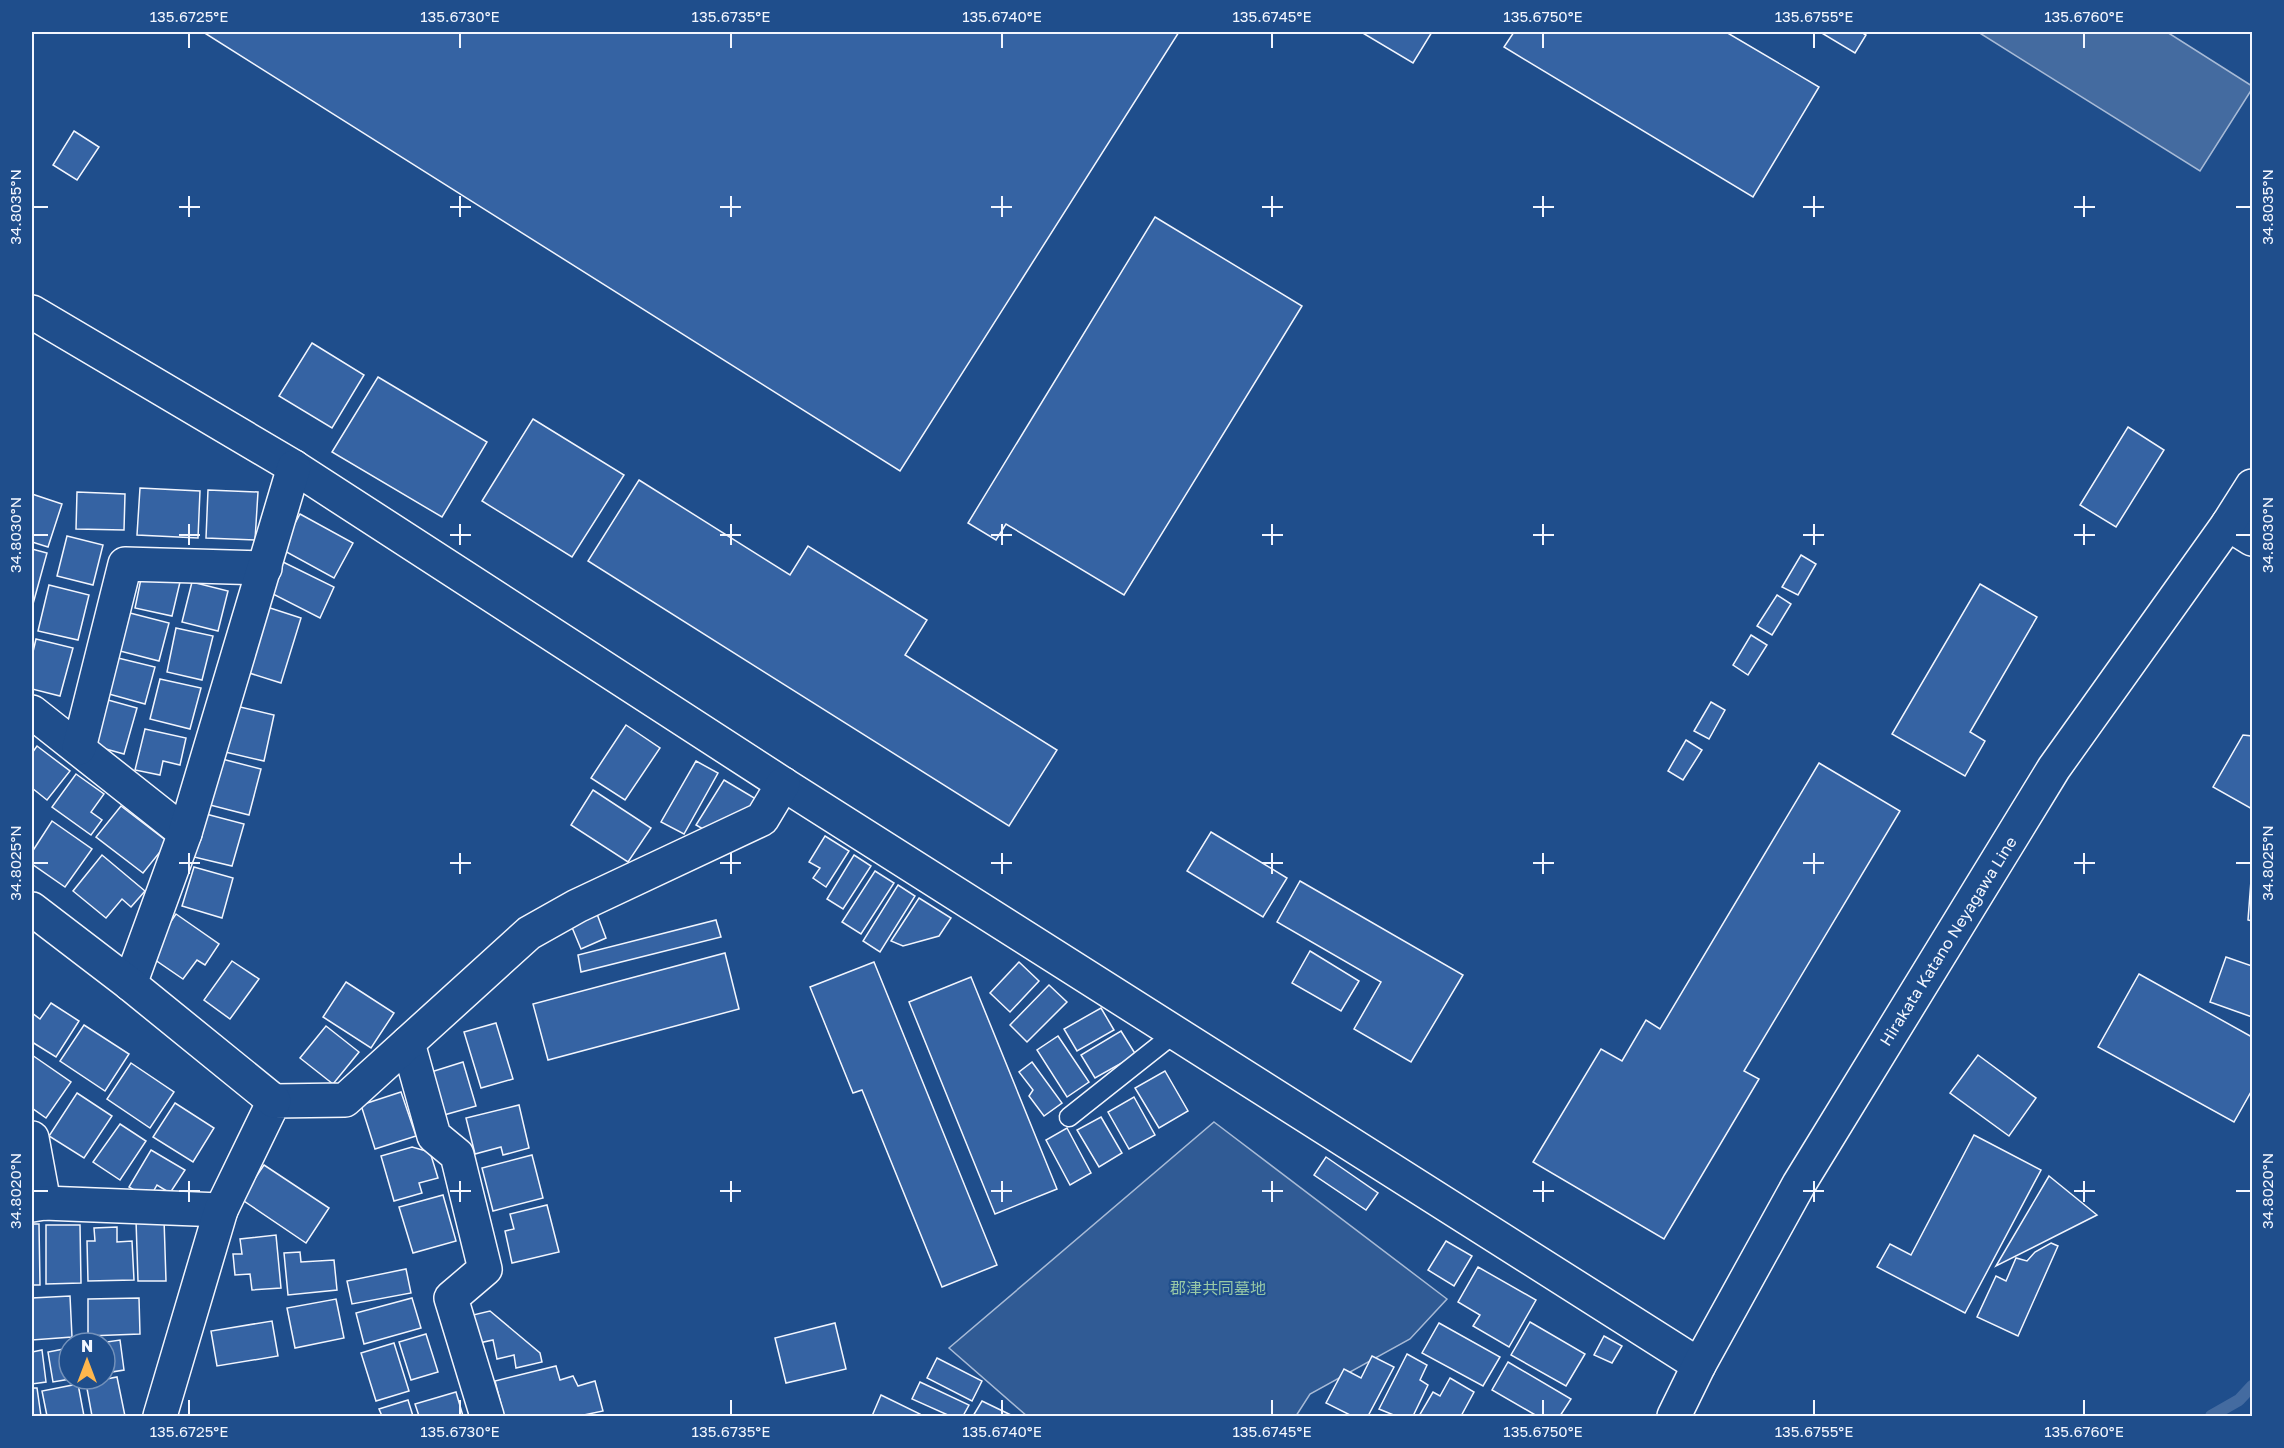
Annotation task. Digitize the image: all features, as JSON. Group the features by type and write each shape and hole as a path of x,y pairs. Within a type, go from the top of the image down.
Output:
{"street":[{"path":"32,312 294,467 783,784 1699,1365"},
{"path":"130,984 184,833 294,467"},
{"name":"Hirakata Katano Neyagawa Line","path":"1674,1416 1699,1365 1799,1184 2054,768 2240,532 2253,486"},
{"path":"79,748 125,564 265,568"},
{"path":"32,712 184,833"},
{"path":"32,909 130,984 274,1101 345,1100 529,933 577,906 762,819 783,784"},
{"path":"408,1043 434,1136 457,1155 485,1269 452,1298 487,1416"},
{"path":"160,1416 221,1210 274,1101"},
{"path":"32,1138 38,1204 221,1210"}],"lane":[{"path":"1069,1117 1175,1033"}],"green space":[{"name":"郡津共同墓地","path":"1214,1122 1447,1299 1410,1339 1310,1394 1296,1416 1027,1416 949,1348"}],"shaded area":[{"path":"1978,32 2167,32 2252,86 2252,89 2200,171"}],"building":[{"path":"203,32 1179,32 900,471"},
{"path":"1361,32 1432,32 1413,63"},
{"path":"1514,32 1726,32 1819,87 1753,197 1504,47"},
{"path":"1820,32 1861,32 1866,35 1855,53"},
{"path":"74,131 99,147 77,180 53,165"},
{"path":"1155,217 1302,306 1124,595 1006,524 996,540 968,523"},
{"path":"312,343 364,375 332,428 279,396"},
{"path":"378,377 487,442 442,517 332,452"},
{"path":"533,419 624,475 572,557 482,501"},
{"path":"2128,427 2164,450 2116,527 2080,505"},
{"path":"639,480 790,575 808,546 927,620 905,655 1057,750 1009,826 588,561"},
{"path":"140,488 200,491 198,538 137,535"},
{"path":"208,490 258,492 255,540 206,538"},
{"path":"77,492 125,494 124,530 76,529"},
{"path":"32,494 62,504 48,547 32,542"},
{"path":"300,514 353,543 334,578 281,549"},
{"path":"67,536 103,545 93,585 57,576"},
{"path":"32,549 47,553 33,604 32,604"},
{"path":"1801,555 1816,564 1798,595 1782,587"},
{"path":"283,562 334,587 320,618 267,591"},
{"path":"142,574 180,582 172,616 135,608"},
{"path":"192,582 228,591 218,631 182,622"},
{"path":"1980,584 2037,617 1970,732 1985,741 1965,776 1892,734"},
{"path":"49,585 89,595 78,640 38,631"},
{"path":"1777,595 1791,604 1772,635 1757,626"},
{"path":"264,606 301,618 281,683 243,671"},
{"path":"130,613 169,623 159,661 120,651"},
{"path":"176,628 213,636 202,680 167,672"},
{"path":"1751,635 1767,645 1748,675 1733,665"},
{"path":"36,639 73,648 60,696 32,689 32,656"},
{"path":"118,658 155,667 145,704 109,694"},
{"path":"160,679 201,688 190,729 150,719"},
{"path":"108,700 137,708 124,754 95,746"},
{"path":"1711,702 1725,710 1709,739 1694,731"},
{"path":"236,706 274,715 264,761 225,752"},
{"path":"626,725 660,748 625,800 591,778"},
{"path":"145,729 186,738 180,765 163,761 160,775 135,770"},
{"path":"2243,735 2252,736 2252,809 2213,787"},
{"path":"1686,740 1702,750 1683,780 1668,771"},
{"path":"37,746 70,771 47,800 32,788 32,753"},
{"path":"222,759 261,769 249,815 210,805"},
{"path":"696,761 718,773 684,834 661,822"},
{"path":"1819,763 1900,811 1744,1071 1759,1079 1664,1239 1533,1162 1601,1049 1622,1061 1646,1020 1660,1029"},
{"path":"76,774 104,794 91,812 102,820 91,835 52,807"},
{"path":"724,780 756,799 745,816 708,832 696,825"},
{"path":"593,790 651,828 628,862 571,825"},
{"path":"121,806 168,842 143,873 96,837"},
{"path":"206,814 244,824 232,866 194,857"},
{"path":"52,821 92,849 65,887 32,864 32,852"},
{"path":"1211,832 1287,878 1263,917 1187,871"},
{"path":"825,836 849,851 826,887 813,878 820,868 809,862"},
{"path":"102,855 145,891 131,907 122,899 106,918 73,891"},
{"path":"854,855 871,866 843,909 827,899"},
{"path":"194,867 233,878 222,918 182,906"},
{"path":"2252,867 2252,921 2248,920"},
{"path":"875,871 894,883 861,934 842,922"},
{"path":"1300,881 1463,975 1411,1062 1354,1029 1381,982 1277,922"},
{"path":"898,885 915,896 880,952 863,941"},
{"path":"919,898 951,918 939,936 903,946 891,941"},
{"path":"176,914 219,944 205,965 197,960 183,979 148,955"},
{"path":"597,914 606,938 581,949 571,925"},
{"path":"716,920 721,937 581,972 578,955"},
{"path":"1310,951 1359,981 1341,1011 1292,983"},
{"path":"725,953 739,1009 548,1060 533,1004"},
{"path":"2226,957 2252,966 2252,1017 2210,1002"},
{"path":"232,961 259,979 230,1019 204,1000"},
{"path":"874,962 997,1265 942,1287 862,1090 853,1093 810,987"},
{"path":"1019,962 1039,981 1010,1012 990,993"},
{"path":"2139,974 2252,1037 2252,1090 2234,1122 2098,1047"},
{"path":"971,977 1057,1189 995,1214 909,1002"},
{"path":"346,982 394,1013 371,1048 323,1017"},
{"path":"1049,985 1067,1002 1027,1042 1010,1025"},
{"path":"51,1003 79,1021 56,1057 32,1042 32,1013 40,1019"},
{"path":"1101,1008 1114,1030 1077,1051 1064,1029"},
{"path":"496,1023 513,1079 481,1088 464,1032"},
{"path":"84,1025 129,1054 105,1091 60,1061"},
{"path":"326,1026 359,1052 333,1084 300,1058"},
{"path":"1121,1031 1136,1055 1095,1078 1081,1055"},
{"path":"1058,1036 1089,1082 1067,1097 1037,1050"},
{"path":"32,1055 71,1082 46,1118 32,1108"},
{"path":"1978,1055 2036,1098 2009,1136 1950,1093"},
{"path":"463,1062 476,1106 444,1115 431,1072"},
{"path":"1032,1062 1062,1103 1044,1116 1029,1096 1033,1090 1019,1072"},
{"path":"131,1063 174,1092 150,1128 107,1099"},
{"path":"1165,1071 1188,1111 1159,1128 1135,1088"},
{"path":"401,1092 416,1136 375,1149 361,1105"},
{"path":"77,1093 112,1116 84,1158 49,1136"},
{"path":"1134,1097 1155,1135 1129,1149 1108,1112"},
{"path":"175,1103 214,1128 193,1162 153,1137"},
{"path":"519,1105 529,1148 503,1155 501,1147 475,1154 466,1118"},
{"path":"1101,1117 1122,1153 1099,1167 1077,1130"},
{"path":"120,1124 146,1141 120,1180 93,1162"},
{"path":"1067,1128 1091,1173 1070,1185 1046,1140"},
{"path":"1974,1135 2041,1170 1965,1313 1877,1267 1890,1244 1911,1255"},
{"path":"412,1147 430,1152 438,1178 419,1183 422,1193 394,1201 381,1156"},
{"path":"151,1150 185,1170 170,1193 157,1185 149,1199 129,1187"},
{"path":"532,1155 543,1198 493,1211 482,1168"},
{"path":"1326,1157 1378,1193 1366,1210 1314,1175"},
{"path":"264,1165 329,1208 306,1243 241,1199"},
{"path":"2049,1176 2097,1215 1996,1266"},
{"path":"443,1195 456,1241 413,1253 399,1207"},
{"path":"547,1205 559,1252 512,1263 505,1231 514,1229 510,1214"},
{"path":"164,1219 166,1281 138,1281 136,1220"},
{"path":"32,1224 39,1224 40,1285 32,1285"},
{"path":"46,1225 80,1225 81,1283 46,1284"},
{"path":"117,1227 117,1242 132,1241 134,1280 88,1281 87,1241 95,1241 94,1228"},
{"path":"276,1235 281,1288 252,1290 250,1274 235,1275 233,1254 242,1254 240,1239"},
{"path":"1446,1241 1472,1256 1454,1286 1428,1270"},
{"path":"2051,1243 2058,1246 2018,1336 1977,1317 1996,1276 2006,1281 2016,1258 2027,1261 2035,1252"},
{"path":"300,1252 301,1262 334,1260 337,1290 288,1295 284,1253"},
{"path":"1478,1267 1536,1300 1509,1347 1473,1326 1480,1315 1458,1302"},
{"path":"406,1269 411,1293 352,1304 347,1281"},
{"path":"70,1296 72,1331 57,1331 57,1338 32,1340 32,1298"},
{"path":"139,1298 140,1334 117,1335 117,1331 88,1331 88,1299"},
{"path":"412,1298 421,1328 364,1344 356,1313"},
{"path":"336,1299 344,1338 295,1348 287,1308"},
{"path":"490,1311 540,1353 542,1362 516,1368 514,1355 497,1359 493,1340 479,1343 473,1315"},
{"path":"272,1321 278,1356 217,1366 211,1331"},
{"path":"1530,1322 1585,1354 1566,1386 1511,1355"},
{"path":"835,1323 846,1369 786,1383 775,1338"},
{"path":"1439,1323 1500,1357 1483,1386 1422,1353"},
{"path":"426,1334 438,1372 411,1380 399,1342"},
{"path":"1604,1336 1622,1346 1612,1363 1594,1355"},
{"path":"117,1340 120,1340 124,1370 117,1371"},
{"path":"394,1343 409,1391 376,1401 361,1353"},
{"path":"42,1350 46,1382 32,1384 32,1352"},
{"path":"57,1350 57,1381 53,1382 48,1352"},
{"path":"1407,1354 1427,1365 1420,1380 1428,1385 1413,1416 1396,1416 1379,1409"},
{"path":"1372,1356 1394,1367 1368,1416 1352,1416 1326,1403 1344,1369 1361,1378"},
{"path":"937,1358 982,1381 972,1401 927,1378"},
{"path":"1508,1362 1571,1399 1560,1416 1537,1416 1492,1390"},
{"path":"556,1366 560,1380 573,1376 578,1386 595,1381 603,1411 579,1416 504,1416 495,1381"},
{"path":"117,1377 125,1416 92,1416 87,1391 117,1391"},
{"path":"1450,1378 1474,1392 1461,1416 1419,1416 1433,1392 1440,1396"},
{"path":"920,1382 969,1405 963,1416 950,1416 912,1399"},
{"path":"32,1388 37,1388 41,1416 32,1416"},
{"path":"57,1388 57,1391 79,1391 84,1416 47,1416 42,1391"},
{"path":"456,1392 463,1416 419,1416 415,1404"},
{"path":"881,1395 920,1414 919,1416 872,1416"},
{"path":"408,1400 413,1416 382,1416 379,1409"},
{"path":"982,1401 1013,1416 973,1416"}],"waterway":[{"path":"2211,1416 2239,1400 2252,1386"}]}
